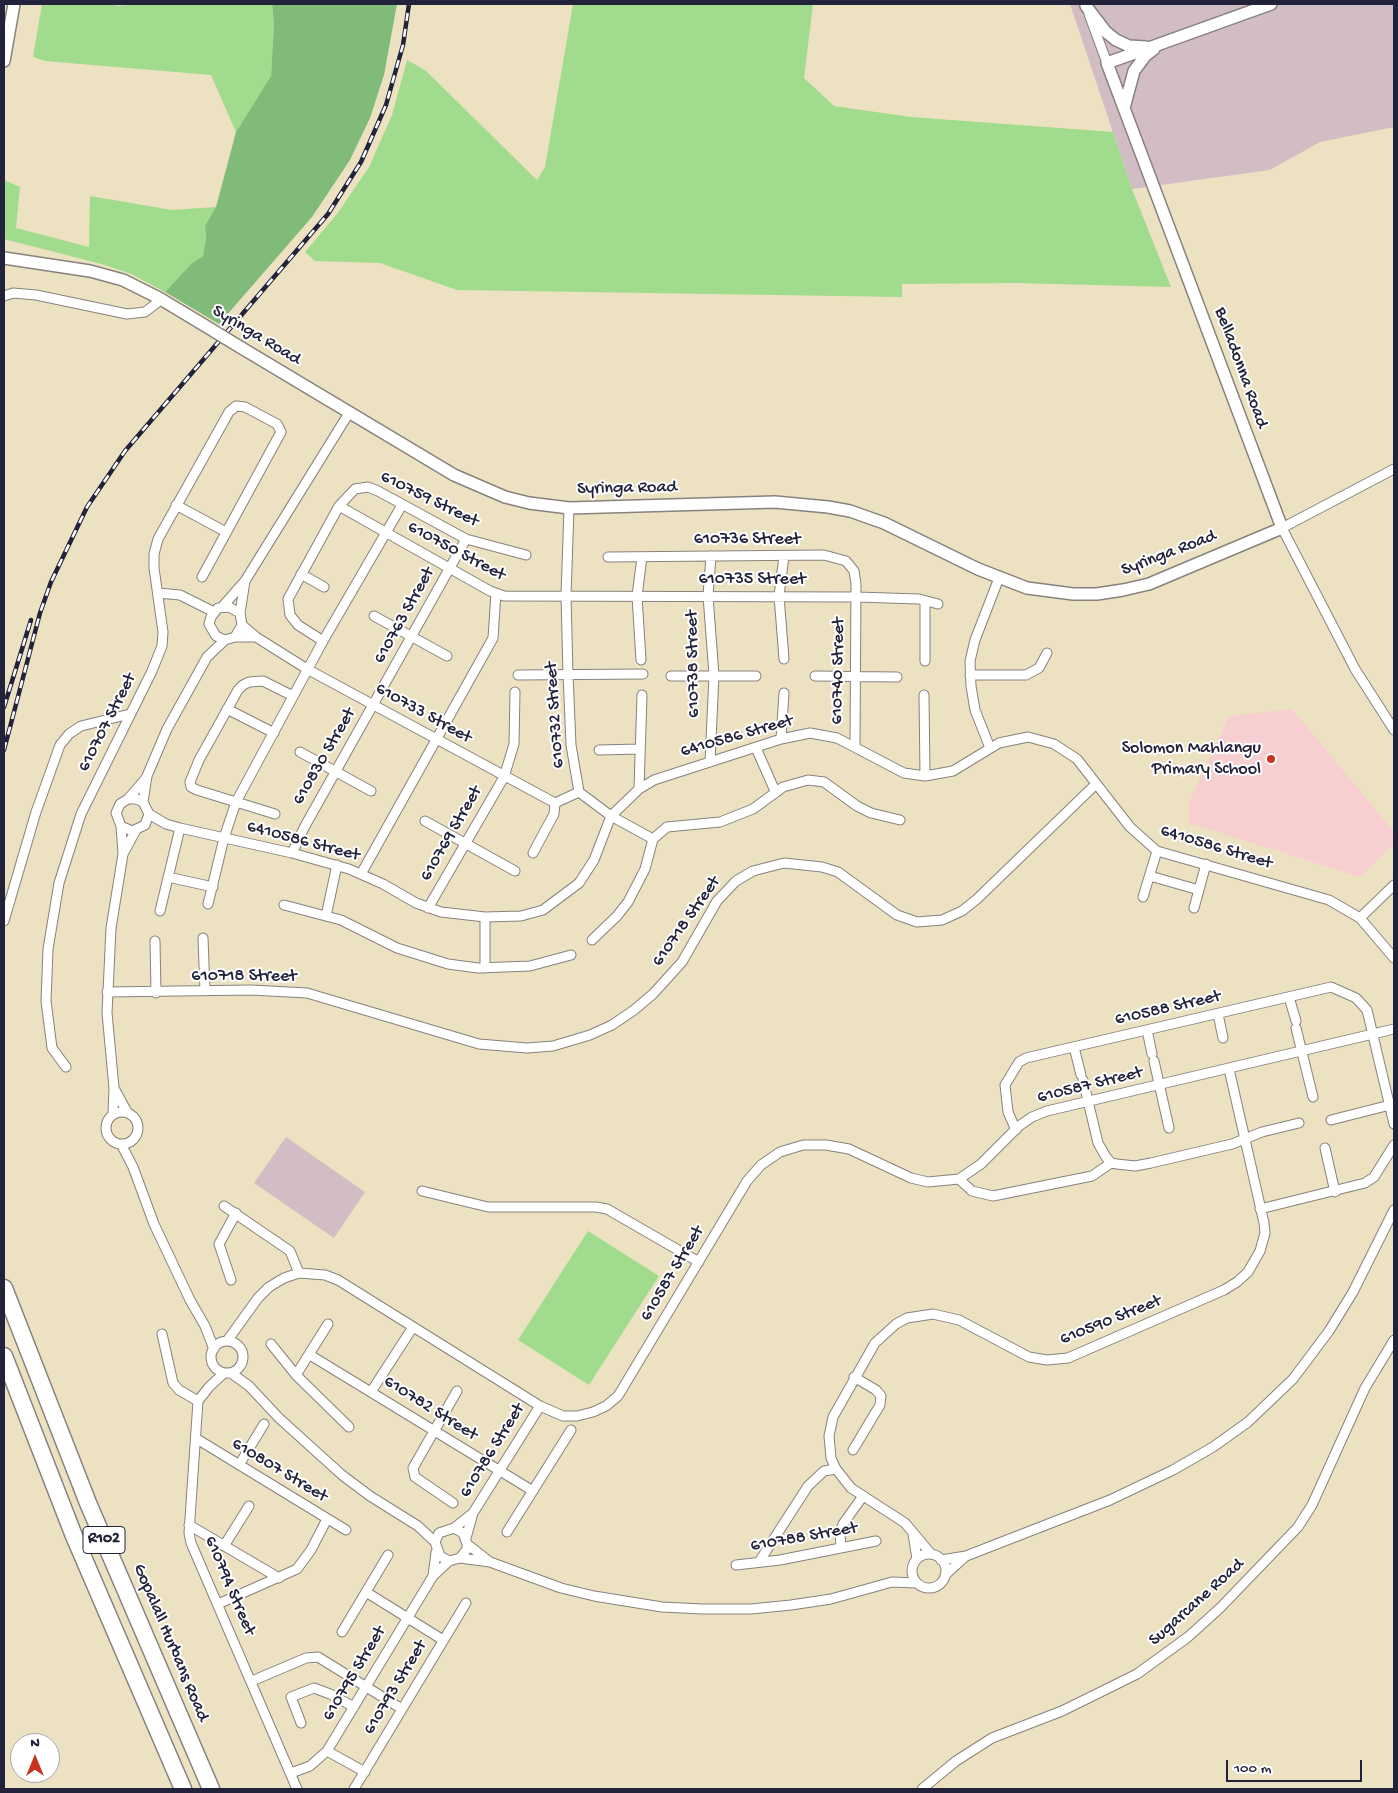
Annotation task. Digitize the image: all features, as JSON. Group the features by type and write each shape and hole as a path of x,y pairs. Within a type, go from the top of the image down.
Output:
{"highway":[{"name":"Gopalall Hurbans Road","path":"4,1288 88,1504 211,1789"},
{"name":"R102","path":"4,1356 74,1536 183,1789"}],"street":[{"path":"4,61 14,4"},
{"path":"1108,64 1271,4"},
{"path":"1086,5 1106,32 1116,40 1135,47 1159,44"},
{"name":"Belladonna Road","path":"1086,5 1282,528 1355,669 1394,730"},
{"path":"1124,110 1134,71 1145,56 1159,44"},
{"name":"Syringa Road","path":"4,258 90,271 123,280 162,299 454,475 481,488 529,503 569,508 775,502 828,507 850,511 884,523 999,578 1027,588 1073,594 1123,590 1149,584 1282,528"},
{"path":"4,296 13,293 36,295 127,314 146,312 162,299"},
{"name":"610707 Street","path":"66,1067 52,1048 48,1024 46,985 52,919 59,883 81,814 162,646 163,632 154,554 158,540 229,412 236,406 245,406 278,424 281,432 226,532"},
{"path":"207,657 214,612 223,606 245,581 349,413"},
{"path":"1282,528 1394,469"},
{"name":"610759 Street","path":"323,641 298,625 290,616 288,599 339,506 350,492 361,488 378,491 466,539 526,555"},
{"path":"176,505 226,532 202,578"},
{"path":"208,904 224,838 236,802 323,641 402,505"},
{"name":"610750 Street","path":"339,506 496,594 516,597 566,596"},
{"name":"610732 Street","path":"569,508 566,596 568,674 571,745 579,792 611,816 653,839"},
{"name":"610763 Street","path":"374,706 466,539"},
{"name":"610736 Street","path":"608,557 824,555 846,562 854,571 857,597"},
{"path":"641,660 637,596 642,556"},
{"name":"610738 Street","path":"710,762 714,676 708,596 711,556"},
{"path":"784,556 780,596 784,659"},
{"path":"300,574 324,587"},
{"path":"990,748 975,710 970,661 974,640 999,578"},
{"path":"235,637 242,625 240,613 245,581"},
{"path":"158,593 180,595 198,606 214,612"},
{"path":"362,874 493,638 496,594"},
{"name":"610735 Street","path":"566,596 857,597 925,600 938,604"},
{"name":"610740 Street","path":"855,746 857,597"},
{"path":"925,600 925,661"},
{"path":"198,606 210,628 225,640"},
{"path":"223,606 235,609 240,613"},
{"path":"374,616 447,656"},
{"name":"610733 Street","path":"242,625 256,637 308,669 504,777 555,802"},
{"path":"166,824 149,814 143,802 147,776 167,729 207,657 225,640 235,637 256,637"},
{"path":"970,675 1026,675 1038,668 1047,654"},
{"path":"518,675 643,674"},
{"path":"671,676 756,676"},
{"path":"815,676 897,676"},
{"path":"275,814 197,790 190,785 199,760 238,690 248,682 270,683 293,696"},
{"name":"610769 Street","path":"428,908 504,777 514,744 515,692"},
{"path":"782,739 784,693"},
{"path":"638,788 642,695"},
{"path":"924,695 925,776"},
{"name":"610830 Street","path":"292,853 305,826 374,706"},
{"path":"227,709 274,733"},
{"path":"4,919 36,812 60,744 69,734 81,726 130,714"},
{"name":"6410586 Street","path":"166,824 337,865 362,874 428,908 455,914 484,917 530,914 544,910 569,893 579,883 590,867 611,816 638,788 654,780 782,739 810,734 837,738 904,773 925,776 953,772 990,748 1014,738 1041,739 1066,750 1077,759 1130,827 1157,851 1329,900 1360,918 1394,958"},
{"path":"756,748 775,791"},
{"path":"599,750 640,749"},
{"path":"300,752 372,791"},
{"path":"147,776 128,799 117,808 116,818 121,826 128,830 136,830 145,825 166,824"},
{"path":"592,940 617,916 628,902 645,869 653,839 660,831 674,824 704,824 740,815 753,809 775,791 798,782 816,780 828,785 857,806 900,820"},
{"name":"610718 Street","path":"107,992 156,993 251,990 307,993 479,1044 527,1048 553,1046 590,1035 612,1025 653,994 682,962 717,901 736,881 753,871 784,863 822,867 838,872 897,915 917,922 942,920 962,911 977,899 1096,784"},
{"path":"533,853 554,814 555,802 579,792"},
{"path":"128,799 136,799 143,802"},
{"path":"145,825 149,814"},
{"path":"425,821 515,871"},
{"path":"114,1088 127,1112 136,1118 139,1128 131,1142 121,1144 112,1140 106,1132 107,1122 113,1114 114,1088 107,1013 107,992 111,928 122,854 121,826"},
{"path":"160,911 180,828"},
{"path":"122,854 136,830"},
{"path":"1143,897 1157,851"},
{"path":"1194,908 1206,864"},
{"path":"326,916 337,865"},
{"path":"1150,876 1199,890"},
{"path":"168,877 213,886"},
{"path":"1360,918 1394,885"},
{"path":"284,905 341,920 397,948 448,964 485,968 530,966 571,955"},
{"path":"484,917 485,968"},
{"path":"203,938 205,991"},
{"path":"155,941 156,993"},
{"name":"610588 Street","path":"1016,1130 1004,1096 1005,1085 1019,1062 1026,1058 1331,988 1345,992 1363,1003 1371,1020 1392,1105 1394,1124"},
{"path":"1289,997 1313,1097"},
{"path":"1218,1014 1224,1038"},
{"name":"610587 Street","path":"224,1341 269,1287 284,1278 299,1273 325,1275 338,1280 540,1406 558,1414 577,1416 606,1406 618,1396 747,1181 760,1165 780,1152 803,1145 826,1145 849,1149 911,1178 928,1182 959,1179 981,1164 1016,1130 1032,1118 1047,1111 1394,1029"},
{"name":"610587 Street","path":"1147,1030 1159,1085"},
{"path":"1074,1047 1098,1143 1111,1162"},
{"name":"610590 Street","path":"931,1554 893,1514 851,1488 836,1468 829,1449 830,1424 838,1405 854,1377 881,1336 896,1324 922,1315 933,1314 959,1320 1019,1352 1038,1359 1068,1358 1224,1290 1237,1282 1248,1272 1260,1251 1264,1233 1229,1069"},
{"path":"1159,1085 1169,1128"},
{"path":"1332,1120 1392,1105"},
{"path":"113,1114 127,1112"},
{"path":"959,1179 972,1192 986,1197 993,1196 1092,1176 1111,1162 1135,1166 1151,1163 1232,1144 1244,1138 1299,1123"},
{"path":"131,1142 133,1167"},
{"path":"121,1144 133,1167 158,1232 190,1300 205,1326 214,1349"},
{"path":"1260,1209 1357,1187 1374,1177 1394,1144"},
{"path":"1324,1148 1335,1192"},
{"path":"422,1191 488,1207 596,1207 608,1209 699,1262"},
{"path":"224,1206 290,1251 299,1273"},
{"path":"941,1560 966,1556 1110,1500 1164,1474 1213,1447 1248,1422 1293,1379 1329,1331 1353,1292 1394,1210"},
{"path":"231,1280 219,1244 236,1214"},
{"path":"237,1345 240,1323"},
{"path":"296,1375 328,1324"},
{"path":"205,1326 224,1341 237,1345 243,1352 242,1363 250,1386"},
{"path":"371,1392 412,1327"},
{"path":"162,1334 173,1383 179,1390 198,1401 208,1386 214,1366"},
{"name":"Sugarcane Road","path":"922,1789 956,1761 992,1738 1062,1711 1137,1674 1188,1637 1220,1608 1298,1527 1312,1505 1364,1388 1394,1340"},
{"path":"224,1341 214,1349 211,1359 214,1366 250,1386 300,1438 342,1474 370,1496 418,1526 434,1542 436,1552 433,1576"},
{"path":"271,1344 296,1375 349,1427"},
{"name":"610782 Street","path":"310,1355 533,1491"},
{"path":"208,1386 227,1373 238,1370 242,1363"},
{"path":"853,1450 880,1405 881,1396 876,1390 854,1377"},
{"path":"453,1503 415,1477 413,1473 416,1462 433,1430 457,1391"},
{"name":"610794 Street","path":"198,1401 189,1525 191,1543 297,1789"},
{"name":"610786 Street","path":"474,1513 540,1406"},
{"path":"239,1465 264,1424"},
{"path":"507,1532 571,1430"},
{"name":"610807 Street","path":"196,1439 346,1530"},
{"path":"759,1562 815,1477 824,1471 836,1468"},
{"path":"841,1548 840,1533 843,1524 864,1496"},
{"path":"224,1546 248,1506"},
{"path":"418,1526 444,1530 454,1528 474,1513"},
{"path":"460,1558 467,1549 467,1541 474,1513"},
{"path":"218,1604 297,1569 303,1563 327,1519"},
{"path":"189,1525 279,1578"},
{"path":"454,1528 463,1534 467,1541 490,1562"},
{"path":"434,1542 444,1530"},
{"path":"913,1534 917,1559"},
{"name":"610788 Street","path":"736,1565 876,1542"},
{"path":"436,1552 449,1561"},
{"path":"433,1576 449,1561 460,1558 490,1562 561,1588 594,1596 662,1607 702,1609 791,1605 831,1599 892,1582 912,1569 917,1559 923,1555 931,1554 941,1560 945,1567 944,1575"},
{"path":"342,1632 388,1555"},
{"path":"892,1582 917,1583 924,1587 933,1587 966,1556"},
{"path":"912,1569 917,1583"},
{"name":"610795 Street","path":"291,1773 310,1766 327,1751 433,1576"},
{"path":"366,1592 444,1640"},
{"name":"610793 Street","path":"354,1789 466,1603"},
{"path":"252,1681 306,1658 318,1657 402,1708"},
{"path":"301,1723 291,1698 314,1688 354,1707"},
{"path":"327,1751 365,1772"}],"shaded area":[{"path":"1070,4 1394,4 1394,127 1320,142 1270,170 1132,189"},
{"name":"Solomon Mahlangu Primary School","path":"1292,709 1394,832 1394,844 1360,877 1189,823 1189,802 1229,716"},
{"path":"286,1137 365,1192 334,1238 254,1183"}],"green space":[{"path":"42,4 115,4 116,6 141,4 272,4 274,24 271,76 236,132 211,75 45,61 33,57"},
{"path":"272,4 397,4 384,75 370,118 350,160 312,217 219,324 165,292 191,264 203,256 206,239 205,226 216,207 236,132 271,76 274,24"},
{"path":"573,4 813,4 804,78 834,106 911,117 1113,132 1132,189 1171,287 1015,283 902,284 902,297 457,290 380,263 315,261 305,252 337,214 369,167 392,115 407,60 425,70 537,180 545,167"},
{"path":"4,180 20,187 16,228 89,247 90,196 172,210 216,207 205,226 206,239 203,256 191,264 165,292 131,274 105,265 4,239"},
{"path":"588,1231 659,1276 589,1385 518,1340"}],"railway":[{"path":"4,750 40,613 51,582 87,507 125,451 328,214 361,162 386,105 403,45 409,4"},
{"path":"4,707 31,620"}],"place":[{"name":"Solomon Mahlangu Primary School","path":"1271,759"}]}
